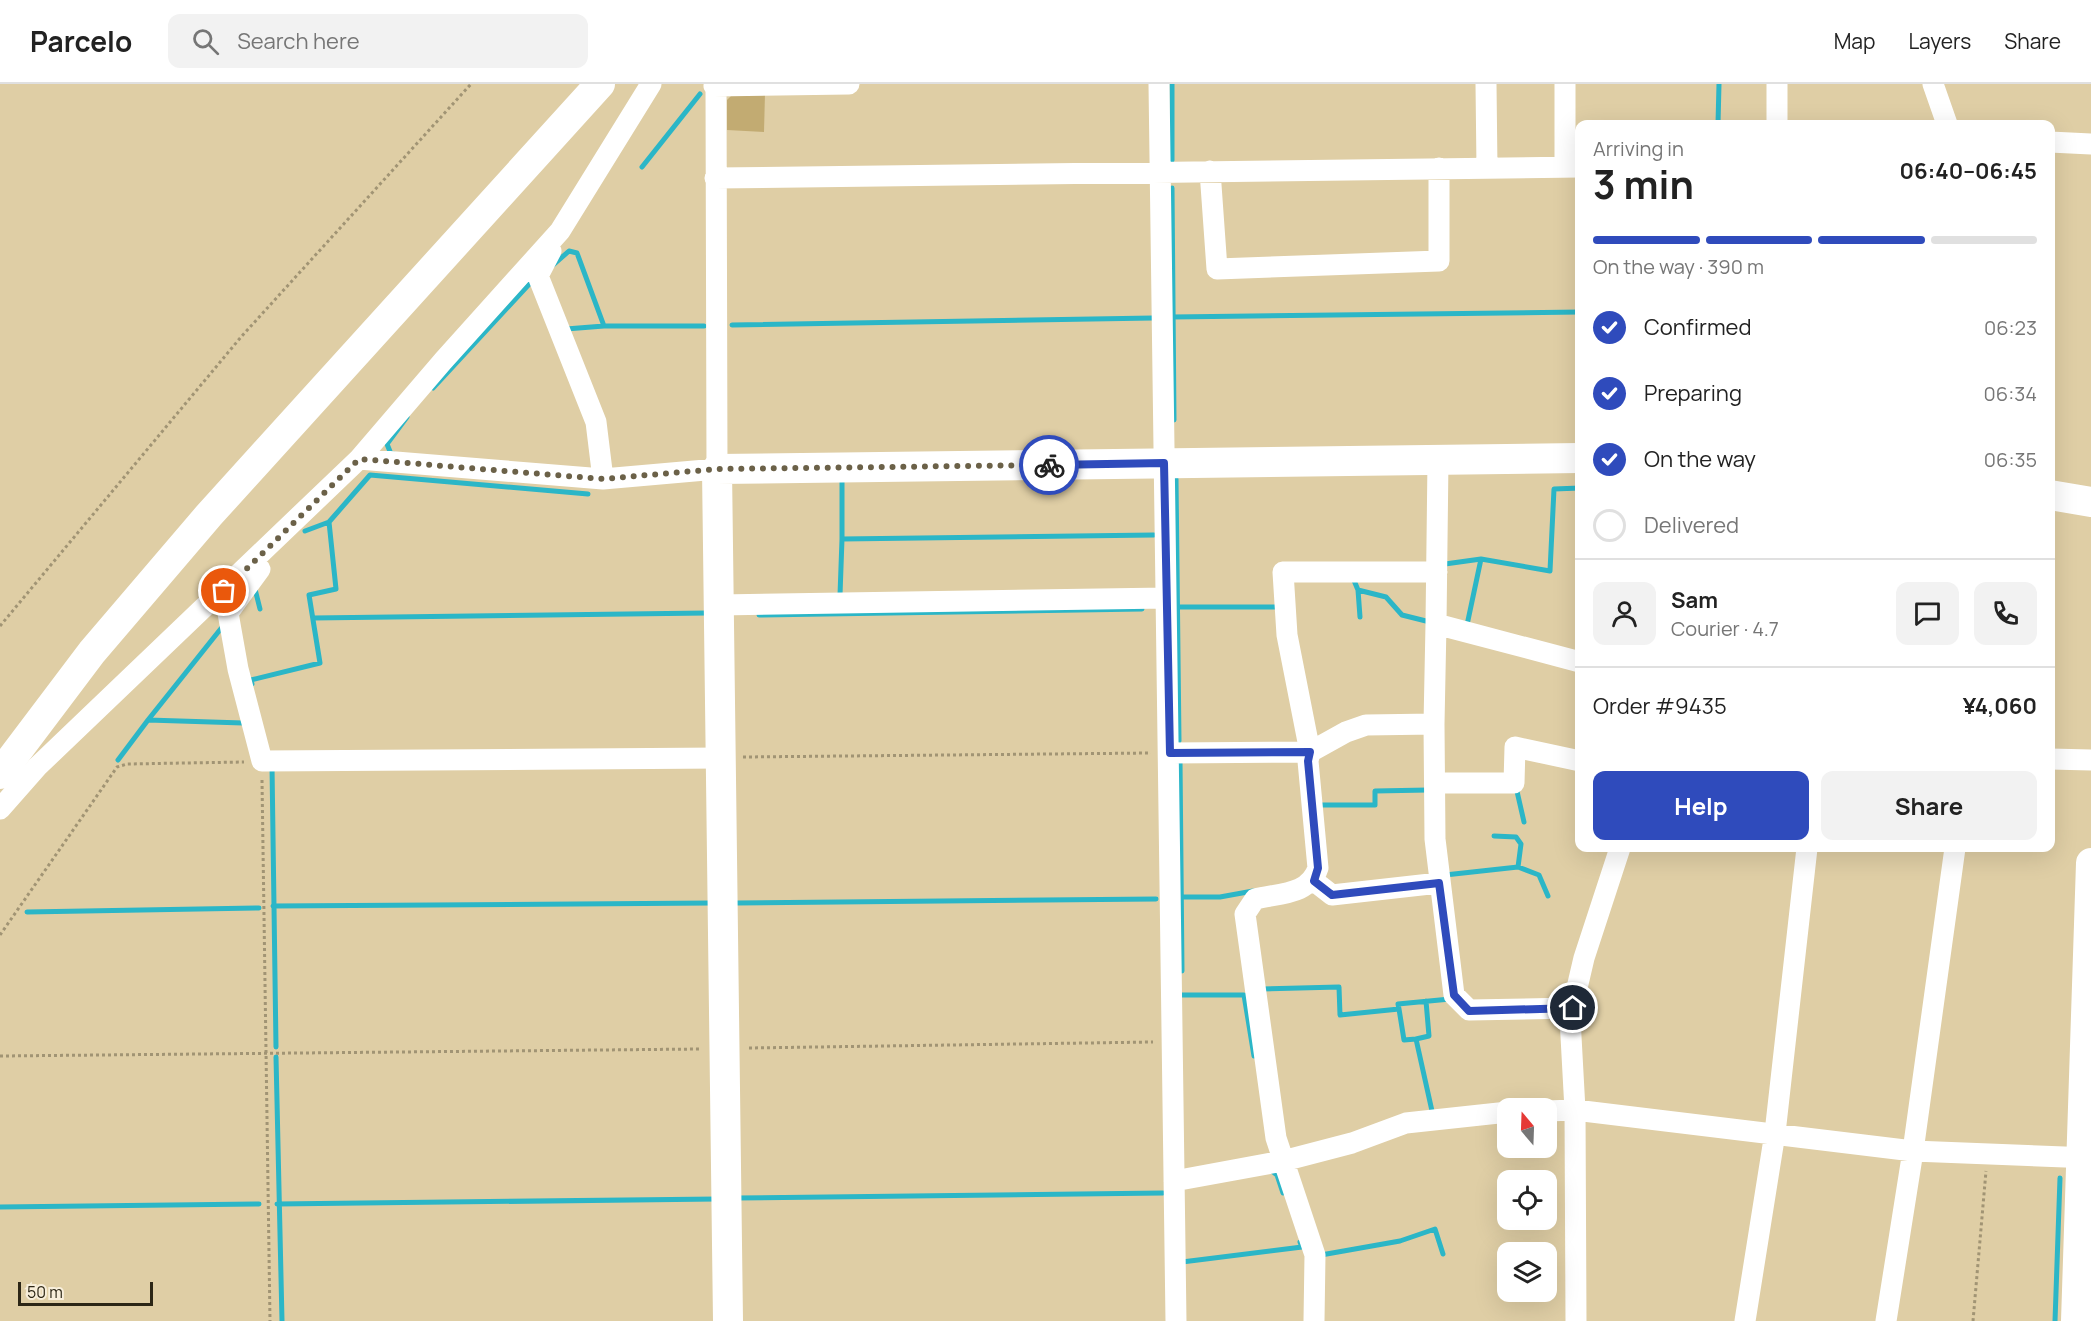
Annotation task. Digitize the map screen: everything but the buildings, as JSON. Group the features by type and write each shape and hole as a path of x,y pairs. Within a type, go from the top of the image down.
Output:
{"street":[{"path":"0,774 92,652 209,515 600,84"},
{"path":"603,479 596,422 538,276 560,231 651,84"},
{"path":"728,1321 717,469 715,85 849,84"},
{"path":"1159,84 1170,753 1171,1041 1176,1321"},
{"path":"1486,84 1487,168"},
{"path":"715,177 1572,167 1564,84"},
{"path":"1777,84 1777,120"},
{"path":"1933,84 1946,120"},
{"path":"2055,142 2091,144"},
{"path":"1210,171 1217,269 1439,261 1439,168"},
{"path":"0,809 37,767 359,459 442,361 560,231"},
{"path":"359,459 603,479 717,469 1575,458"},
{"path":"1438,460 1435,783 1439,883 1454,995 1469,1011 1573,1008"},
{"path":"2055,496 2091,502"},
{"path":"288,529 228,613 238,669 262,761 721,758"},
{"path":"1314,1321 1315,1255 1276,1137 1245,914 1255,899 1305,888 1314,881 1318,868 1308,761 1310,752 1287,635 1283,572 1437,572"},
{"path":"719,605 1166,598"},
{"path":"1436,624 1575,661"},
{"path":"1170,753 1310,752 1346,732 1366,725 1434,724"},
{"path":"1435,783 1514,783 1515,747 1575,760"},
{"path":"2055,759 2091,760"},
{"path":"1576,1321 1575,1110 1571,1056 1573,1008 1584,958 1619,852"},
{"path":"1745,1321 1775,1133 1807,852"},
{"path":"1886,1321 1913,1151 1954,852"},
{"path":"2076,1321 2086,1158 2091,863"},
{"path":"1314,881 1332,895 1439,883"},
{"path":"1557,1111 1575,1110 1913,1151 2086,1158"},
{"path":"1174,1181 1283,1161 1352,1143 1406,1123 1497,1113"}],"path":[{"path":"0,626 241,337 471,84"},
{"path":"721,758 1170,753"},
{"path":"0,935 117,767 127,764 262,761 270,1321"},
{"path":"0,1056 724,1049 1171,1041"},
{"path":"1973,1321 1988,1155"}],"shaded area":[{"path":"735,92 765,93 764,132 727,130 727,100"}],"waterway":[{"path":"1172,84 1172,160"},
{"path":"1718,120 1719,84"},
{"path":"642,167 700,94"},
{"path":"1172,188 1174,420"},
{"path":"552,266 569,251 577,253 604,326"},
{"path":"433,388 533,280"},
{"path":"1172,317 1575,312"},
{"path":"732,325 1153,318"},
{"path":"566,329 604,326 704,326"},
{"path":"394,454 391,454 387,444 407,417"},
{"path":"252,684 251,680 320,663 309,595 336,589 329,522 370,475 588,494"},
{"path":"842,478 842,539"},
{"path":"1176,479 1179,741"},
{"path":"1464,625 1467,625 1481,559 1550,571 1554,489 1575,488"},
{"path":"305,531 329,522"},
{"path":"840,595 842,539 1154,535"},
{"path":"1445,564 1481,559"},
{"path":"1353,578 1358,590 1360,617"},
{"path":"255,589 260,609"},
{"path":"1358,590 1386,597 1402,615 1430,622"},
{"path":"1177,607 1280,607"},
{"path":"759,615 1142,609"},
{"path":"313,618 707,613"},
{"path":"223,626 148,720 243,723"},
{"path":"118,760 148,720"},
{"path":"1180,760 1182,971"},
{"path":"272,766 276,1047"},
{"path":"1516,787 1524,822"},
{"path":"1322,805 1375,805 1375,791 1428,790"},
{"path":"1494,836 1516,837 1521,844 1518,867"},
{"path":"1445,875 1518,867 1539,875 1548,896"},
{"path":"1181,897 1220,897 1253,891"},
{"path":"737,903 1156,899"},
{"path":"273,906 711,903"},
{"path":"27,912 259,908"},
{"path":"1261,989 1339,987 1340,1015 1399,1009 1398,1004 1450,999"},
{"path":"1182,995 1244,995 1254,1056"},
{"path":"1416,1039 1429,1036 1426,1001"},
{"path":"1399,1009 1404,1040 1416,1039 1432,1111"},
{"path":"276,1057 282,1321"},
{"path":"1272,1171 1277,1175 1283,1193"},
{"path":"2055,1321 2060,1178"},
{"path":"736,1198 1163,1193"},
{"path":"277,1204 717,1199"},
{"path":"0,1207 259,1204"},
{"path":"1321,1255 1400,1241 1435,1229 1443,1254"},
{"path":"1182,1262 1302,1247 1300,1242"}],"way so far":[{"path":"224,591 359,459 603,479 717,469 1049,465"}],"route":[{"path":"1049,465 1164,463 1170,753 1310,752 1308,761 1318,868 1314,881 1332,895 1439,883 1454,995 1469,1011 1573,1008"}]}
